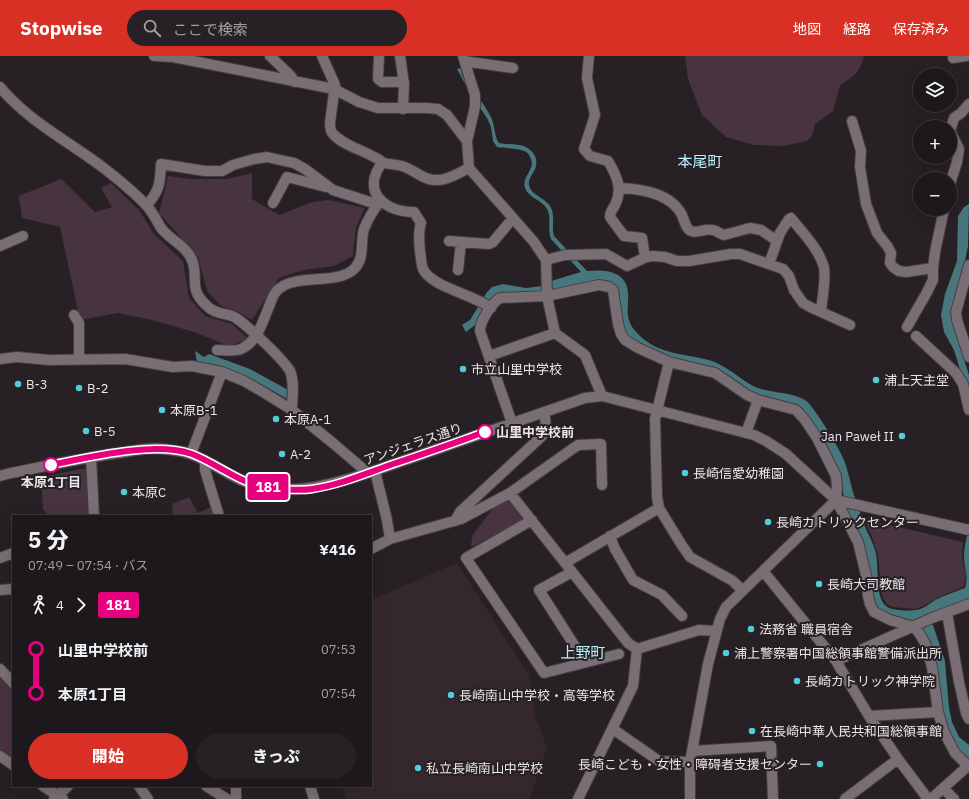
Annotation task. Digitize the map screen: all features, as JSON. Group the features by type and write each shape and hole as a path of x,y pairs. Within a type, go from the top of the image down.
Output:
{"street":[{"path":"154,56 168,57 334,89 368,105 378,108 438,109 447,115 467,141"},
{"path":"270,56 290,74 295,82"},
{"path":"322,56 335,85 330,123 330,129 333,134 345,143 377,158 382,163 395,164 407,168 425,178 438,180 447,178 469,168"},
{"path":"378,56 378,79 380,81 404,82"},
{"path":"400,56 404,82 403,109"},
{"path":"590,56 587,78 595,115 584,149 590,156 608,161 613,169 620,188 616,204 610,213 610,217 624,236 642,238 645,257"},
{"path":"953,58 966,56"},
{"path":"464,59 470,62 513,68"},
{"path":"464,59 475,95 475,108 467,141 469,168 514,218 534,242 546,260 547,294 555,333 585,354 602,396"},
{"path":"0,87 41,124 105,169 147,205 154,214 161,229 189,254 193,263 195,287 202,301 212,310 223,315 235,317 256,335 281,360 290,372 293,386 292,410"},
{"path":"954,172 959,149 950,131 954,118 969,104"},
{"path":"852,121 861,151 860,167 866,204 877,233 884,241 891,254 890,263 893,268 906,272 933,268"},
{"path":"147,205 156,194 160,178 161,164 205,171 222,171 244,162 267,158 294,163 304,168 333,190"},
{"path":"382,163 374,176 375,193 381,200 396,210 414,212 418,217 421,223 419,242 423,269 430,278 440,284 486,304 500,298 547,294 599,285 609,287 613,290 618,324 621,334 625,340 638,348 669,362 715,373 747,395 758,400 796,410 805,420 817,438 836,476 839,501 858,542 867,578 870,604 874,612 890,620 914,626 919,633 925,643 932,667 938,712 944,732 955,753 968,766 931,799 898,759 869,716 836,661 763,571"},
{"path":"273,203 287,177 318,184 373,203 381,200"},
{"path":"620,188 634,189 668,198 678,208 686,225 692,232 712,230 724,235 750,228 761,230 777,241"},
{"path":"217,350 241,349 248,345 256,335 279,288 290,283 336,277 354,269 360,260 364,230 371,214 381,200"},
{"path":"907,327 933,280 933,268 943,216"},
{"path":"449,241 489,244 494,242 514,218"},
{"path":"769,264 780,233 791,218 812,245 824,268 824,288 820,312"},
{"path":"0,246 23,236"},
{"path":"458,270 461,242"},
{"path":"546,260 565,256 606,254 627,266 645,257 652,256 665,257 677,261 689,261 731,254 740,254 784,269 787,272 794,290 803,303 850,325"},
{"path":"969,265 956,312 957,320 969,357"},
{"path":"486,304 480,331 512,423"},
{"path":"74,315 79,323 79,359"},
{"path":"489,356 555,333"},
{"path":"916,336 956,373 963,384 969,410"},
{"path":"0,360 17,357 49,360 125,359 173,367 192,366 222,372 244,382 292,410 371,472 387,520 390,539"},
{"path":"669,362 655,419 659,508 690,557 733,581 742,590"},
{"path":"191,454 222,372"},
{"name":"アンジェラス通り","path":"0,476 91,457 161,449 191,454 241,480 273,489 311,489 335,484 585,398 602,396 746,433 766,441 786,454 839,501"},
{"path":"746,433 758,400"},
{"path":"455,521 460,512 542,436 546,425 544,413"},
{"path":"372,548 390,539 461,519 510,493 578,445 601,444 602,485"},
{"path":"91,457 94,515"},
{"path":"205,460 205,470 219,515"},
{"path":"510,493 628,643 637,649"},
{"path":"839,501 969,530"},
{"path":"690,799 690,762 708,664 716,631 726,607 742,590 839,501"},
{"path":"565,563 659,508"},
{"path":"532,520 466,558 544,672 619,654"},
{"path":"610,536 615,549 633,580 662,595 682,616"},
{"path":"0,558 12,553"},
{"path":"572,572 539,590 585,662"},
{"path":"0,590 12,589"},
{"path":"836,661 932,618 969,604"},
{"path":"947,613 959,682 966,713 969,719"},
{"path":"637,649 699,630 716,631"},
{"path":"578,799 633,686 637,649"},
{"path":"0,669 12,682"},
{"path":"869,716 938,712"},
{"path":"613,728 659,761 690,762"},
{"path":"692,752 771,746 773,799"},
{"path":"0,756 12,764"},
{"path":"845,799 898,759"},
{"path":"44,787 58,798 67,787"},
{"path":"208,787 227,799"},
{"path":"236,787 236,799"},
{"path":"310,787 314,799"},
{"path":"944,788 954,799"}],"shaded area":[{"path":"685,56 864,56 861,66 856,74 840,85 833,111 815,124 812,136 807,141 783,146 754,145 726,137 702,115 688,79"},
{"path":"252,173 252,199 279,215 312,202 329,200 365,208 356,227 353,256 334,266 304,270 279,278 252,320 240,313 221,306 207,291 198,257 159,213 168,176 191,179 227,179"},
{"path":"61,179 95,212 112,207 101,188 111,183 139,210 154,234 183,261 189,298 205,316 232,324 248,339 229,346 194,332 152,320 118,313 80,320 60,227 22,218 19,196"},
{"path":"87,468 89,515 47,515 43,509 41,477"},
{"path":"189,497 198,513 213,506 216,515 173,515 172,504"},
{"path":"509,498 524,520 471,547 472,536 494,507"},
{"path":"864,519 963,542 962,558 966,573 963,587 915,609 893,607 886,604 882,595 878,556"},
{"name":"長崎南山中学校・高等学校","path":"457,563 529,675 535,715 547,748 530,799 347,799 342,787 372,787 372,600"},
{"path":"0,677 12,688 12,759 0,751"}],"water":[{"path":"461,68 462,75 491,117 499,143 523,146 528,148 535,156 536,165 529,185 532,191 548,203 552,210 554,236 587,271 608,271 624,280 628,293 629,320 632,327 641,337 656,347 673,353 715,362 759,389 799,397 809,403 814,409 844,460 853,494 859,506 861,518 875,549 880,596 886,606 892,609 900,610 919,609 937,599 965,588 966,575 964,553 969,527 969,598 924,617 933,625 945,661 949,708 952,722 959,737 969,745 969,761 952,742 944,725 923,633 911,620 881,612 873,599 863,542 848,515 839,473 802,412 774,402 634,341 627,334 622,324 618,289 609,283 542,292 498,294 493,297 475,325 466,332 462,325 470,320 487,292 492,287 503,284 526,288 542,286 551,281 581,272 551,239 549,231 549,216 545,206 529,194 525,188 525,180 532,165 529,155 521,150 497,147 493,141 491,127 487,118 470,93 457,69"},
{"path":"969,204 968,246 951,315 969,375 969,399 954,350 944,332 941,315 945,294 957,261 958,216 964,207"},
{"path":"195,351 204,357 209,354 250,369 290,391 291,401 234,371 197,362"}],"bus line":[{"name":"181","path":"51,465 91,457 161,449 191,454 241,480 256,485 273,489 311,489 335,484 368,474 485,432"}],"place":[{"name":"市立山里中学校","path":"463,369"},
{"name":"浦上天主堂","path":"876,380"},
{"name":"B-3","path":"18,384"},
{"name":"B-2","path":"79,388"},
{"name":"本原B-1","path":"162,410"},
{"name":"本原A-1","path":"276,419"},
{"name":"B-5","path":"86,431"},
{"name":"山里中学校前","path":"485,432"},
{"name":"Jan Paweł II","path":"902,436"},
{"name":"A-2","path":"282,454"},
{"name":"本原1丁目","path":"51,465"},
{"name":"長崎信愛幼稚園","path":"685,473"},
{"name":"本原C","path":"124,492"},
{"name":"長崎カトリックセンター","path":"768,522"},
{"name":"長崎大司教館","path":"819,584"},
{"name":"法務省 職員宿舎","path":"751,629"},
{"name":"浦上警察署中国総領事館警備派出所","path":"726,653"},
{"name":"長崎カトリック神学院","path":"797,681"},
{"name":"長崎南山中学校・高等学校","path":"451,695"},
{"name":"在長崎中華人民共和国総領事館","path":"752,731"},
{"name":"長崎こども・女性・障碍者支援センター","path":"820,764"},
{"name":"私立長崎南山中学校","path":"418,768"}],"district":[{"name":"本尾町","path":"700,161"},
{"name":"上野町","path":"583,652"}]}
